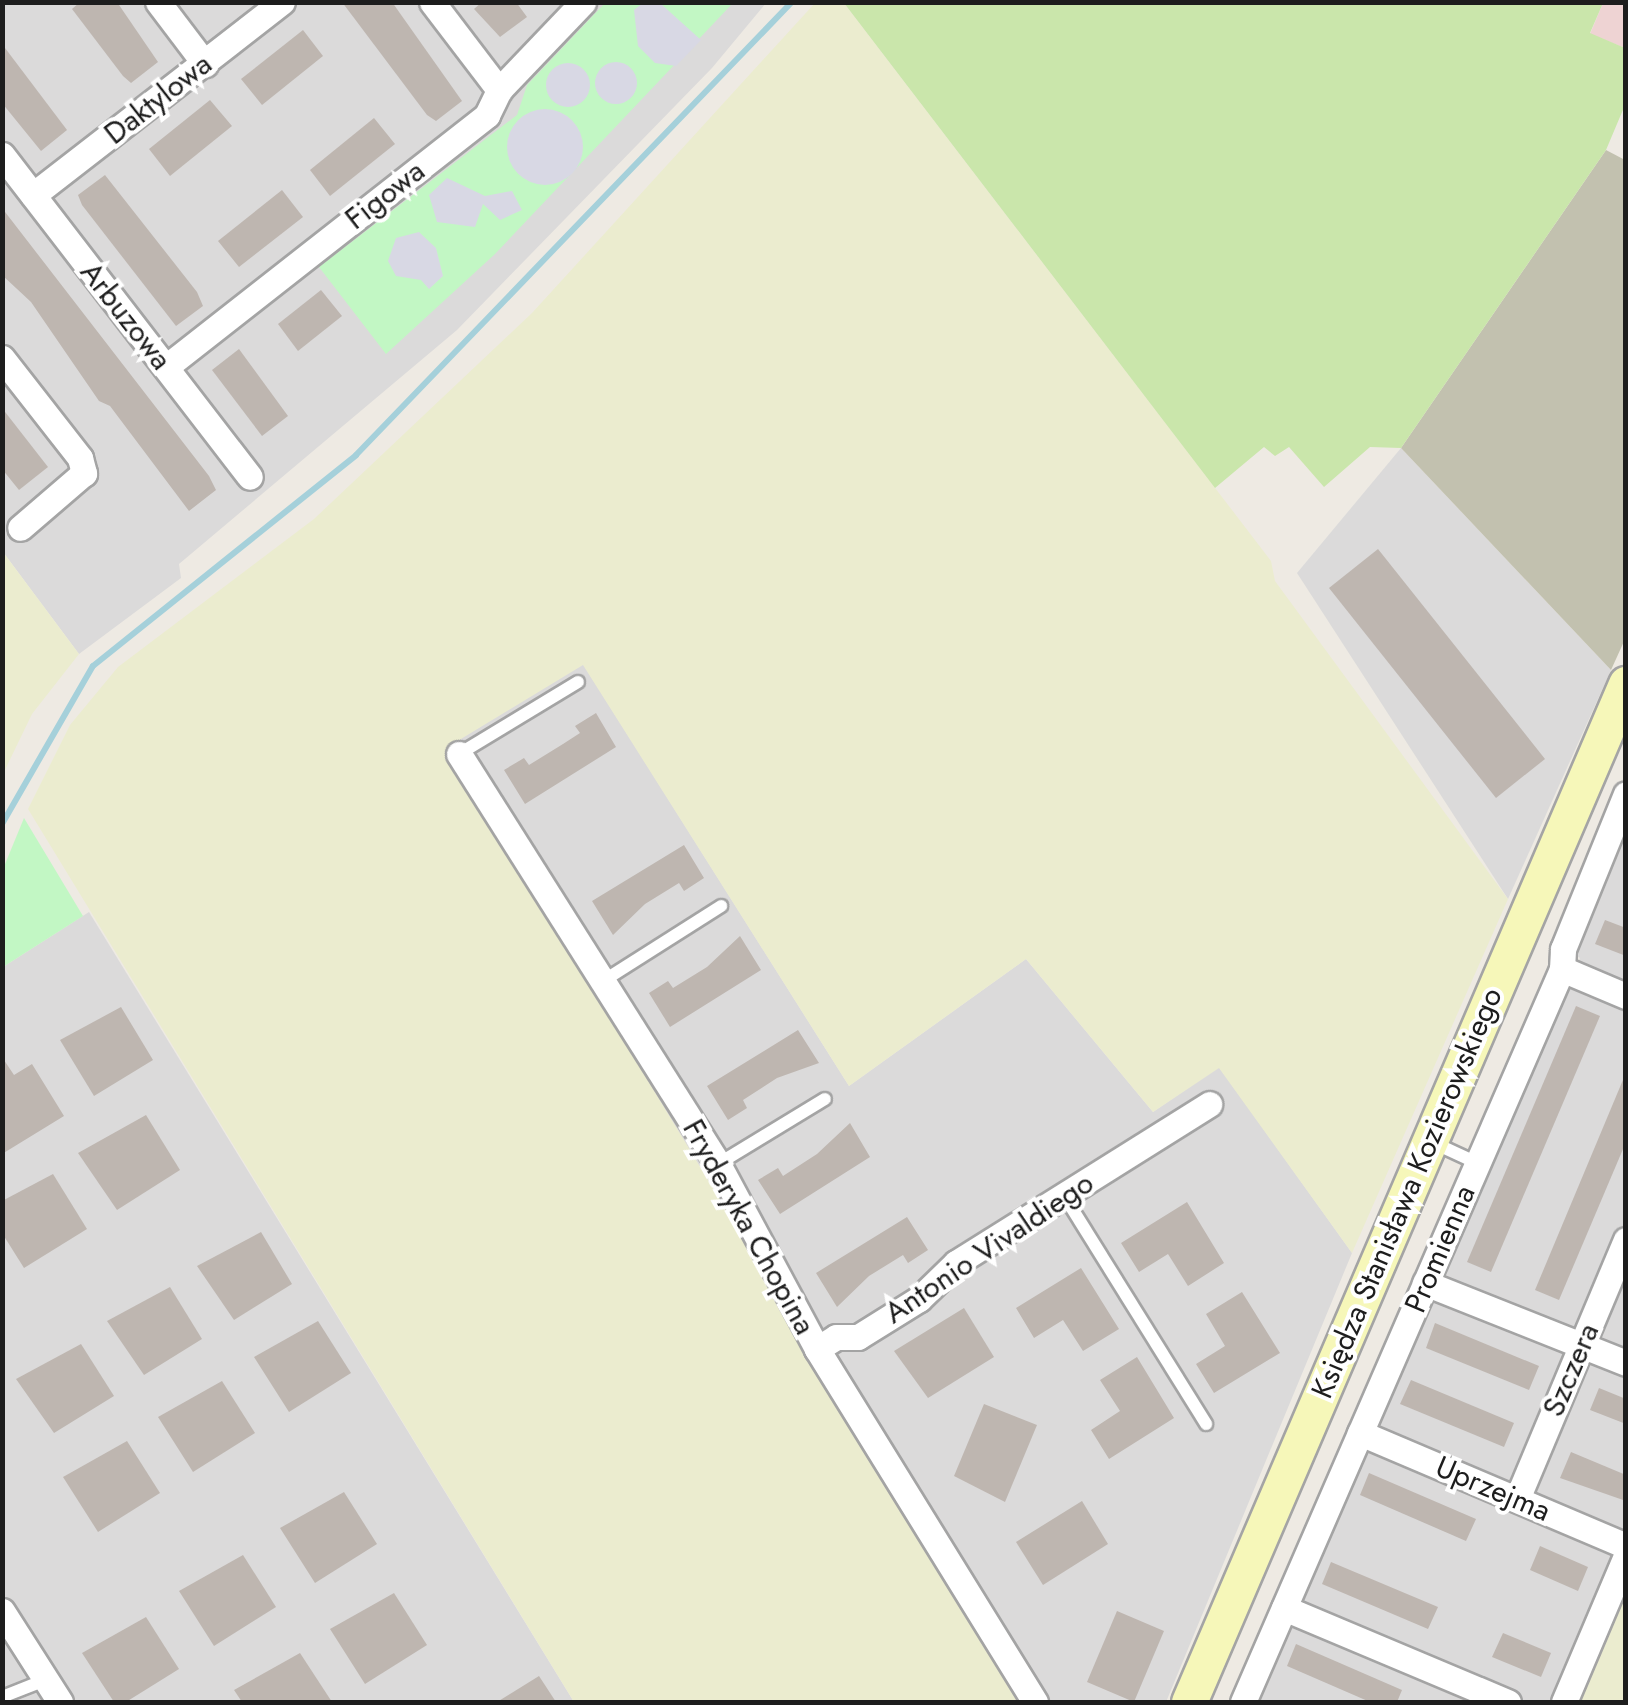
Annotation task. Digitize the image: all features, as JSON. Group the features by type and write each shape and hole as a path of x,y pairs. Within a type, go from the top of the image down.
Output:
{"street":[{"path":"158,2 206,64"},
{"name":"Daktylowa","path":"33,195 282,2"},
{"path":"432,2 499,90"},
{"name":"Figowa","path":"166,368 487,115 499,90 583,2"},
{"name":"Arbuzowa","path":"2,155 250,476"},
{"path":"2,358 80,458 84,473 20,528"},
{"name":"Księdza Stanisława Kozierowskiego","path":"1189,1702 1626,684"},
{"name":"Fryderyka Chopina","path":"459,754 718,1164 817,1349 1035,1702"},
{"name":"Promienna","path":"1243,1702 1562,969 1562,949 1623,809"},
{"path":"1562,969 1626,996"},
{"name":"Antonio Vivaldiego","path":"817,1349 836,1337 858,1336 918,1299 956,1263 1209,1104"},
{"name":"Szczera","path":"1517,1500 1626,1240"},
{"path":"1425,1283 1626,1364"},
{"name":"Uprzejma","path":"1360,1432 1626,1546"},
{"path":"1564,1702 1626,1556"},
{"path":"1284,1608 1508,1702"},
{"path":"2,1611 60,1702"}],"lane":[{"path":"459,754 578,682"},
{"path":"603,982 721,906"},
{"path":"718,1164 825,1099"},
{"path":"1430,1141 1477,1163"},
{"path":"1063,1194 1206,1424"},
{"path":"2,1697 46,1680"}],"shaded area":[{"path":"3,3 766,3 712,68 457,330 179,564 181,578 79,654 3,552"},
{"path":"643,3 660,3 701,40 676,66 655,63 638,46 634,10"},
{"path":"815,3 844,3 1271,561 1275,581 1508,899 1352,1253 1219,1068 1153,1112 1026,959 849,1086 583,665 446,748 1025,1702 574,1702 28,809 70,725 118,667 314,519 532,313"},
{"path":"1603,3 1625,3 1625,48 1590,34"},
{"path":"616,62 631,68 637,83 631,98 616,104 601,98 595,83 601,68"},
{"path":"568,63 584,69 590,85 584,101 568,107 552,101 546,85 552,69"},
{"path":"545,109 572,120 583,147 572,174 545,185 518,174 507,147 518,120"},
{"path":"1606,150 1625,160 1626,637 1611,670 1401,448"},
{"path":"447,178 485,196 512,191 522,210 500,220 483,204 475,227 437,222 429,195"},
{"path":"419,232 436,248 443,276 429,289 421,280 396,276 388,261 396,238"},
{"path":"1401,448 1611,670 1508,899 1297,573"},
{"path":"3,552 79,654 32,714 3,774"},
{"path":"583,664 849,1086 1026,959 1153,1112 1219,1067 1352,1253 1166,1702 1025,1702 445,748"},
{"path":"1625,828 1625,1596 1579,1702 1257,1702 1580,958 1574,954"},
{"path":"89,912 574,1702 3,1702 3,967"},
{"path":"1625,1596 1625,1702 1579,1702"}],"green space":[{"path":"605,3 733,3 495,254 386,354 319,267 517,115 527,85"},
{"path":"844,3 1603,3 1590,33 1625,48 1625,105 1606,150 1401,448 1370,447 1324,487 1289,447 1275,456 1264,447 1215,488"},
{"path":"24,818 83,916 3,967 3,869"}],"building":[{"path":"80,2 117,2 158,62 131,83 72,9"},
{"path":"342,2 392,2 462,101 436,121 427,115"},
{"path":"482,2 516,2 527,17 500,37 474,9"},
{"path":"303,30 323,56 262,105 241,79"},
{"path":"2,44 67,130 41,151 2,103"},
{"path":"210,100 232,126 170,176 149,149"},
{"path":"374,118 395,144 330,196 310,170"},
{"path":"105,175 197,292 203,306 176,326 82,205 78,195"},
{"path":"282,190 303,217 239,267 218,241"},
{"path":"2,208 209,476 216,490 189,511 110,406 99,401 31,302 2,275"},
{"path":"321,290 342,316 298,351 278,324"},
{"path":"239,349 288,416 262,436 212,370"},
{"path":"2,408 48,467 19,490 2,469"},
{"path":"1378,549 1545,759 1496,798 1329,588"},
{"path":"596,713 616,747 525,804 504,770 524,758 529,765 563,744 580,733 575,726"},
{"path":"684,845 704,878 684,891 679,883 645,904 613,935 592,901"},
{"path":"1605,920 1626,928 1626,956 1595,944"},
{"path":"740,936 761,970 670,1027 649,993 668,981 673,988 707,967"},
{"path":"1576,1006 1600,1016 1491,1272 1467,1262"},
{"path":"121,1007 153,1060 94,1096 60,1040"},
{"path":"798,1030 819,1063 777,1078 743,1100 747,1108 728,1120 707,1086"},
{"path":"2,1057 14,1075 32,1064 64,1116 2,1154"},
{"path":"1625,1075 1626,1142 1559,1300 1535,1290"},
{"path":"146,1115 180,1170 117,1210 78,1153"},
{"path":"850,1123 870,1157 780,1214 758,1180 778,1168 783,1176 817,1154"},
{"path":"53,1174 87,1229 24,1268 2,1233 2,1201"},
{"path":"1187,1202 1224,1263 1188,1286 1168,1254 1139,1272 1121,1243"},
{"path":"907,1217 928,1250 908,1263 903,1255 869,1276 837,1307 816,1273"},
{"path":"261,1232 292,1284 234,1320 197,1266"},
{"path":"1081,1268 1119,1329 1083,1351 1063,1320 1034,1338 1016,1308"},
{"path":"170,1287 202,1339 144,1375 107,1321"},
{"path":"1242,1292 1280,1353 1214,1393 1196,1364 1225,1346 1206,1314"},
{"path":"964,1308 994,1357 928,1398 894,1351"},
{"path":"318,1321 351,1373 289,1412 254,1357"},
{"path":"1435,1323 1539,1366 1529,1390 1426,1348"},
{"path":"81,1344 114,1396 54,1433 16,1379"},
{"path":"1137,1357 1174,1418 1109,1459 1091,1430 1120,1411 1100,1380"},
{"path":"1411,1380 1514,1423 1504,1447 1400,1404"},
{"path":"222,1381 255,1433 193,1472 158,1417"},
{"path":"1599,1388 1626,1399 1626,1424 1590,1410"},
{"path":"984,1404 1037,1425 1005,1502 954,1476"},
{"path":"127,1441 160,1493 98,1532 63,1477"},
{"path":"1571,1452 1626,1475 1626,1501 1560,1478"},
{"path":"1369,1473 1476,1519 1466,1541 1360,1495"},
{"path":"344,1492 377,1544 315,1583 280,1528"},
{"path":"1082,1501 1108,1544 1043,1585 1016,1542"},
{"path":"1540,1546 1588,1567 1578,1591 1530,1570"},
{"path":"243,1555 276,1607 214,1646 179,1591"},
{"path":"1331,1562 1438,1607 1428,1629 1322,1584"},
{"path":"394,1593 427,1645 365,1684 330,1629"},
{"path":"1117,1611 1164,1631 1134,1702 1087,1682"},
{"path":"146,1617 179,1669 126,1702 114,1702 82,1653"},
{"path":"1503,1633 1551,1653 1541,1677 1492,1657"},
{"path":"1296,1644 1402,1690 1397,1702 1370,1702 1287,1666"},
{"path":"300,1653 332,1702 242,1702 234,1690"},
{"path":"539,1676 556,1702 497,1702"}],"waterway":[{"path":"2,824 93,666 356,455 792,2"}]}
